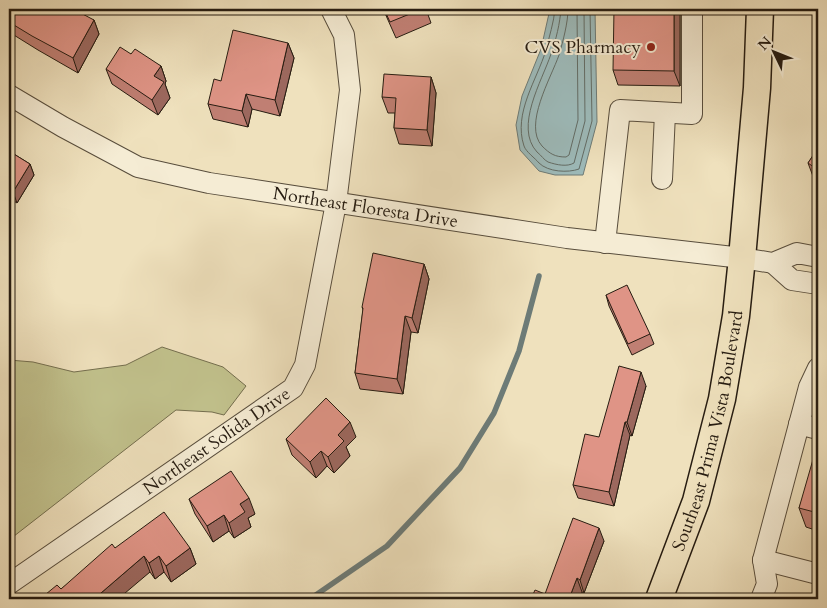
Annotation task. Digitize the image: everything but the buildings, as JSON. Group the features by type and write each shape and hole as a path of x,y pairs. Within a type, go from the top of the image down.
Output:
{"main road":[{"name":"Southeast Prima Vista Boulevard","path":"665,597 696,501 721,406 736,316 756,88 760,9"}],"street":[{"name":"Northeast Solida Drive","path":"9,584 293,388 305,365 336,203 350,90 344,35 331,9"},
{"path":"605,242 620,110 692,114 692,9"},
{"name":"Northeast Floresta Drive","path":"9,95 138,167 209,183 605,242 773,263"},
{"path":"662,179 665,113"},
{"path":"818,257 797,252 773,263 792,280 818,284"},
{"path":"761,599 768,584 763,560 809,427 809,387 818,368"},
{"path":"763,560 818,574"}],"green space":[{"path":"162,347 223,367 246,386 224,415 212,412 176,410 9,540 9,360 33,362 74,372 126,365"}],"water":[{"path":"550,9 595,9 597,122 583,175 555,175 539,171 520,150 516,125 522,96 541,49"}],"waterway":[{"path":"310,599 387,546 460,468 494,413 519,351 539,276"}],"place":[{"name":"CVS Pharmacy","path":"651,47"}]}
